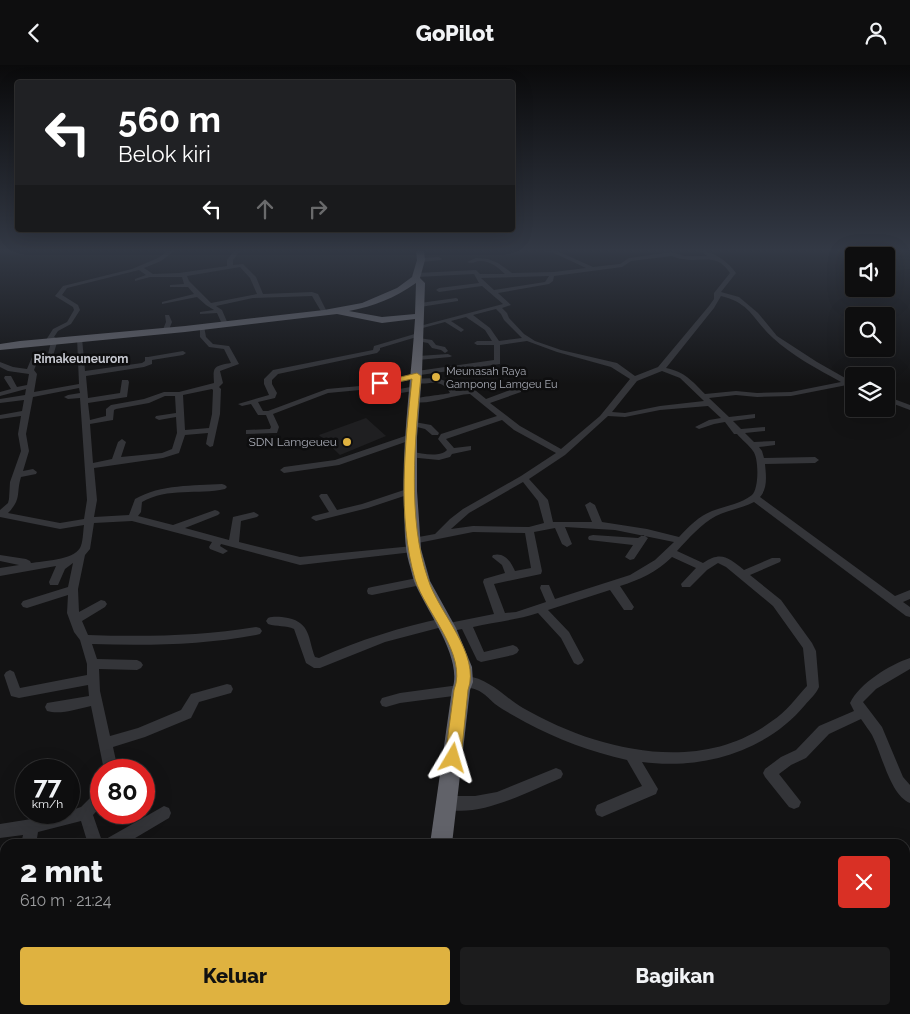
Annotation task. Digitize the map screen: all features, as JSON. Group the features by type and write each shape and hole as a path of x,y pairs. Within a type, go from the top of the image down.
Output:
{"highway":[{"path":"0,347 52,339 165,332 329,311 380,300 389,295"},
{"path":"420,295 411,430 410,491 413,545 422,581 446,625 463,667 463,686 442,839"},
{"path":"329,311 382,321 419,325"}],"street":[{"path":"0,514 8,509 14,499 17,475 25,451 22,434 30,393 32,374 30,372 35,359 51,355 52,339 55,330 69,323 77,310 76,306 58,295"},
{"path":"164,303 195,295"},
{"path":"201,295 219,311 225,324"},
{"path":"212,305 237,298 258,295"},
{"path":"315,295 329,311"},
{"path":"419,325 447,321 508,305 497,295"},
{"path":"0,514 60,526 132,519 176,528 217,541 234,543 300,561 413,545 435,539 466,511 524,478 562,453 607,413 634,379 661,369 712,307 717,295"},
{"path":"726,295 737,298 756,314 775,337 814,364 845,382"},
{"path":"242,404 272,396 273,393 268,384 268,377 282,371 375,352 377,350 376,347 419,325 456,300"},
{"path":"497,307 504,313 506,319 527,339 559,351 614,365 634,379"},
{"path":"202,313 219,311"},
{"path":"254,402 261,413 269,413 327,391 416,379 496,363 499,354 498,343 482,325 468,315"},
{"path":"165,332 169,322 167,316"},
{"path":"447,321 461,330"},
{"path":"377,395 416,379 447,353 443,348 434,347 419,325"},
{"path":"85,423 110,418 110,409 114,407 146,401 164,394 179,394 219,383 215,375 217,368 235,363 226,346 211,346 203,337 202,327"},
{"path":"54,581 61,567 84,549 92,499 79,338"},
{"path":"477,343 498,343 527,339"},
{"path":"334,350 342,359"},
{"path":"82,374 144,365 149,362 148,359 184,353"},
{"path":"306,357 313,365"},
{"path":"0,364 11,369 30,372"},
{"path":"0,373 11,369"},
{"path":"272,621 290,621 298,624 302,631 310,660 314,663 320,663 374,640 405,630 446,625 466,625 501,617 516,617 634,578 652,569 671,552 679,540 711,515 755,498 760,492 762,461 758,451 678,372 661,369"},
{"path":"8,378 15,390"},
{"path":"416,379 445,382 457,394"},
{"path":"416,379 433,399 471,392 517,428 562,453"},
{"path":"68,397 84,398 124,395 125,382"},
{"path":"0,401 30,393 83,385"},
{"path":"210,444 216,414 217,389 213,386"},
{"path":"607,413 625,415 736,393 774,395 845,386"},
{"path":"0,394 15,390 30,393"},
{"path":"485,403 518,390"},
{"path":"90,466 173,453 178,448 181,433 179,394"},
{"path":"895,402 910,408"},
{"path":"0,417 26,413"},
{"path":"249,432 262,430 265,432 276,429 269,413"},
{"path":"159,418 180,414"},
{"path":"699,427 712,422 752,416"},
{"path":"450,452 442,439 444,436 503,417"},
{"path":"284,470 336,463 357,457 411,430 428,427 435,433"},
{"path":"737,431 762,429"},
{"path":"181,433 213,430"},
{"path":"116,461 122,442"},
{"path":"752,445 772,443"},
{"path":"411,455 438,457 468,448"},
{"path":"762,461 815,460"},
{"path":"17,475 33,472"},
{"path":"524,478 543,500 554,525 567,544"},
{"path":"132,519 136,512 138,501 148,495 177,490 222,487"},
{"path":"316,518 334,512 365,506 410,491"},
{"path":"324,496 334,512"},
{"path":"755,498 910,613"},
{"path":"590,505 594,526 594,541 640,542"},
{"path":"176,528 215,513"},
{"path":"234,543 236,519 254,515"},
{"path":"442,534 473,529 529,530 554,525 594,526 648,531 679,540"},
{"path":"501,617 488,582 537,571 529,530"},
{"path":"630,557 648,531"},
{"path":"217,541 215,548 223,551"},
{"path":"671,552 703,567"},
{"path":"0,572 75,557"},
{"path":"75,557 73,613 85,639 93,664 92,679 109,759"},
{"path":"497,557 506,563 511,576"},
{"path":"0,558 26,563 23,568"},
{"path":"386,703 400,698 463,686 484,687 516,711 549,728 605,750 664,759 723,752 732,749 771,730 780,723 813,687 810,651 777,603 743,574 720,559 714,559 703,567 686,584"},
{"path":"743,574 776,560"},
{"path":"372,591 422,581"},
{"path":"613,585 628,607"},
{"path":"544,588 552,604"},
{"path":"27,604 73,589"},
{"path":"895,601 910,594"},
{"path":"76,619 101,604"},
{"path":"541,609 565,635 578,660"},
{"path":"466,625 481,657 514,650"},
{"path":"85,639 171,641 224,637 256,631"},
{"path":"910,663 878,681 858,697 856,703 877,731 898,781 910,796"},
{"path":"93,664 136,665"},
{"path":"10,675 15,692 20,693 92,679"},
{"path":"106,743 140,733 186,714 195,698 227,689"},
{"path":"51,707 97,699"},
{"path":"794,802 770,773 786,761 801,754 824,730 862,713"},
{"path":"602,810 651,789 630,755"},
{"path":"448,803 475,803 498,798 556,774"},
{"path":"0,831 32,827 84,813 90,807"},
{"path":"84,813 94,839"},
{"path":"120,839 164,813"},
{"path":"29,839 32,827"}],"shaded area":[{"name":"SDN Lamgeueu","path":"366,418 386,436 340,455 319,435"}],"place":[{"name":"Meunasah Raya Gampong Lamgeu Eu","path":"436,377"},
{"name":"SDN Lamgeueu","path":"347,442"}],"district":[{"name":"Rimakeuneurom","path":"81,359"}],"route":[{"path":"380,383 417,376 411,437 410,491 413,549 422,581 447,628 463,667 464,682 461,690 453,758"}]}
